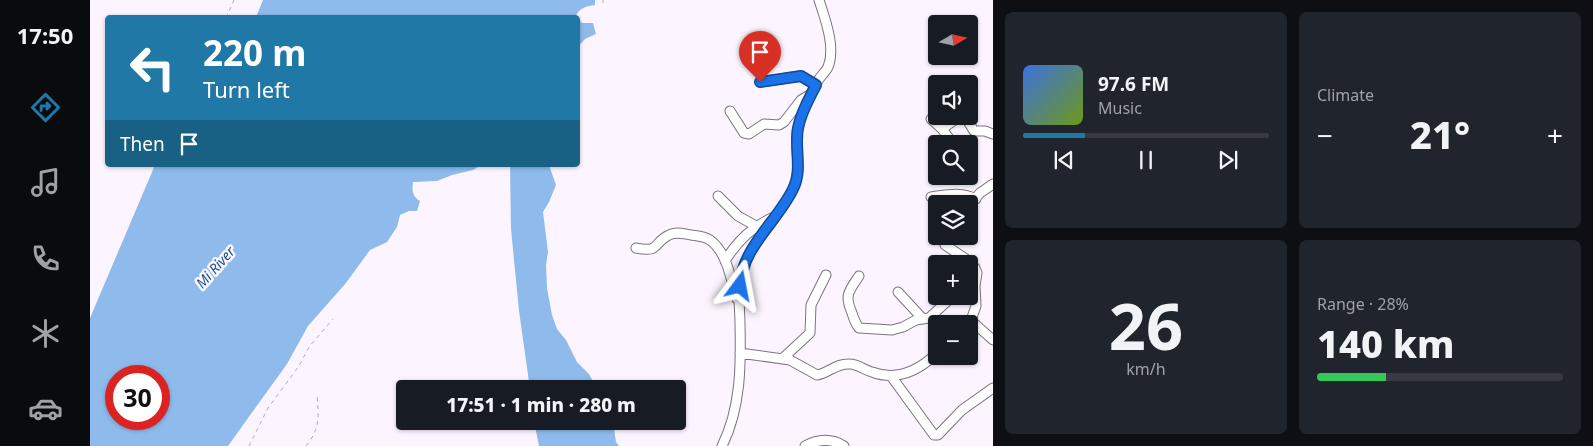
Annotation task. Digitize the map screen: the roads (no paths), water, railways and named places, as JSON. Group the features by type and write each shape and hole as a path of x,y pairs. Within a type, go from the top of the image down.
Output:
{"street":[{"path":"722,446 733,418 739,392 741,276 748,256 794,188 798,175 798,129 805,106 828,67 830,50 819,0"},
{"path":"760,82 801,76 816,85"},
{"path":"730,111 744,133 750,134 764,124 779,125 784,122 800,100 811,94"},
{"path":"942,129 963,116 974,131 985,131 993,134"},
{"path":"938,125 946,135"},
{"path":"978,197 993,184"},
{"path":"950,195 968,195"},
{"path":"718,196 734,213 756,226"},
{"path":"725,261 733,247 743,236 756,226 776,216"},
{"path":"636,248 647,251 654,249 666,236 678,233 711,240 725,261 740,308"},
{"path":"946,245 960,255"},
{"path":"782,359 810,333 812,306 826,275"},
{"path":"859,276 848,296 847,305 854,322 859,328 892,330 916,320 929,318 944,305"},
{"path":"898,292 923,319"},
{"path":"978,327 993,340"},
{"path":"740,353 782,359 801,365 817,375 833,367 851,364 876,374 898,376 915,370 928,362"},
{"path":"891,376 934,435 938,435 962,410 993,388"},
{"path":"805,446 820,440 830,440 844,446"}],"water":[{"path":"263,0 595,0 595,5 581,9 576,15 257,15"},
{"path":"580,20 582,23 593,23 596,34 585,39 580,45"},
{"name":"Mi River","path":"154,167 478,167 437,181 413,182 413,193 420,201 417,211 409,211 400,215 397,227 387,242 370,250 346,283 308,326 287,364 228,446 90,446 90,318"},
{"path":"510,167 550,167 556,185 543,212 548,252 546,265 547,288 552,315 557,329 566,340 577,362 592,380 529,380 519,311 511,229"},
{"path":"536,430 614,430 616,442 619,446 539,446"}]}
